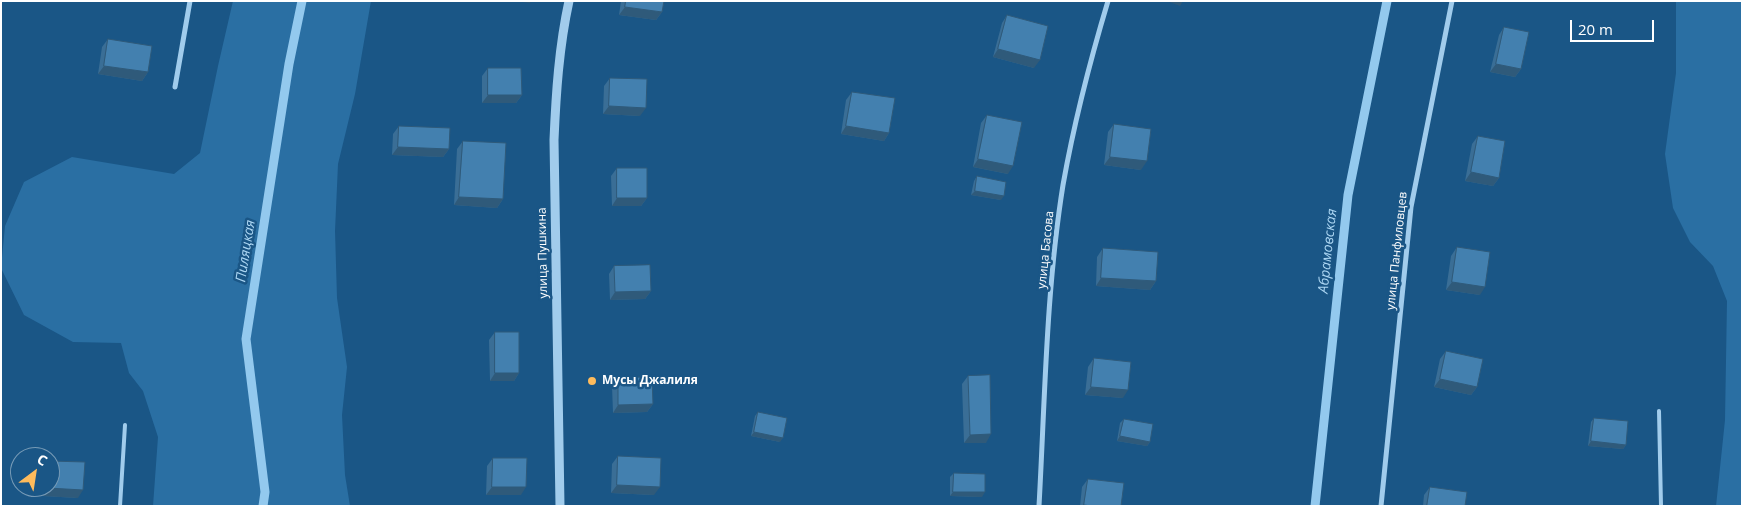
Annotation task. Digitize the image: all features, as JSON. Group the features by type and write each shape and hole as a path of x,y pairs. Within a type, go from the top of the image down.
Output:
{"street":[{"path":"175,87 190,1"},
{"name":"улица Пушкина","path":"560,506 556,372 554,140 556,85 569,1"},
{"name":"улица Басова","path":"1039,506 1048,329 1055,251 1064,185 1075,125 1108,1"},
{"name":"улица Панфиловцев","path":"1381,506 1411,207 1452,1"}],"lane":[{"path":"1659,411 1661,506"},
{"path":"120,506 125,425"}],"shaded area":[{"path":"233,1 371,1 355,94 338,164 335,231 337,298 347,367 342,415 345,475 350,506 153,506 158,437 143,391 129,373 121,343 73,342 24,315 1,268 5,226 24,182 72,157 174,174 200,153"},
{"path":"1676,1 1742,1 1742,506 1716,506 1725,420 1727,301 1713,266 1690,242 1673,208 1665,154 1676,73"}],"building":[{"path":"626,1 664,1 662,12 625,7"},
{"path":"1007,15 1048,26 1040,60 998,49"},
{"path":"1504,27 1529,32 1521,69 1496,64"},
{"path":"108,39 152,46 148,72 104,66"},
{"path":"488,68 521,68 522,95 488,95"},
{"path":"610,78 647,79 646,108 609,106"},
{"path":"852,92 895,98 889,133 846,126"},
{"path":"987,115 1022,122 1013,166 978,159"},
{"path":"1114,124 1151,129 1147,161 1110,157"},
{"path":"399,126 450,128 449,149 398,147"},
{"path":"1478,136 1505,141 1499,178 1471,172"},
{"path":"463,141 506,143 503,199 459,197"},
{"path":"617,168 647,168 647,198 617,198"},
{"path":"977,176 1006,182 1004,196 975,191"},
{"path":"1457,247 1490,252 1485,287 1452,282"},
{"path":"1103,248 1158,252 1156,281 1101,278"},
{"path":"650,265 651,291 615,292 614,266"},
{"path":"495,332 519,332 519,373 495,373"},
{"path":"1446,351 1483,359 1477,387 1440,379"},
{"path":"1094,358 1131,362 1128,390 1091,387"},
{"path":"990,375 991,434 970,435 968,376"},
{"path":"652,377 653,404 618,405 618,378"},
{"path":"758,412 787,418 783,438 754,432"},
{"path":"1594,418 1628,421 1626,445 1591,441"},
{"path":"1124,419 1153,424 1150,442 1120,436"},
{"path":"618,456 661,458 660,487 617,485"},
{"path":"493,458 527,458 526,487 492,487"},
{"path":"60,461 85,462 83,490 60,489"},
{"path":"954,473 985,474 985,492 953,492"},
{"path":"1088,479 1124,483 1121,506 1084,505"},
{"path":"1430,487 1467,492 1465,506 1427,506"}],"waterway":[{"name":"Пиляцкая","path":"263,506 265,492 246,339 289,64 302,1"},
{"name":"Абрамовская","path":"1315,506 1348,195 1387,1"}],"place":[{"name":"Мусы Джалиля","path":"592,381"}]}
